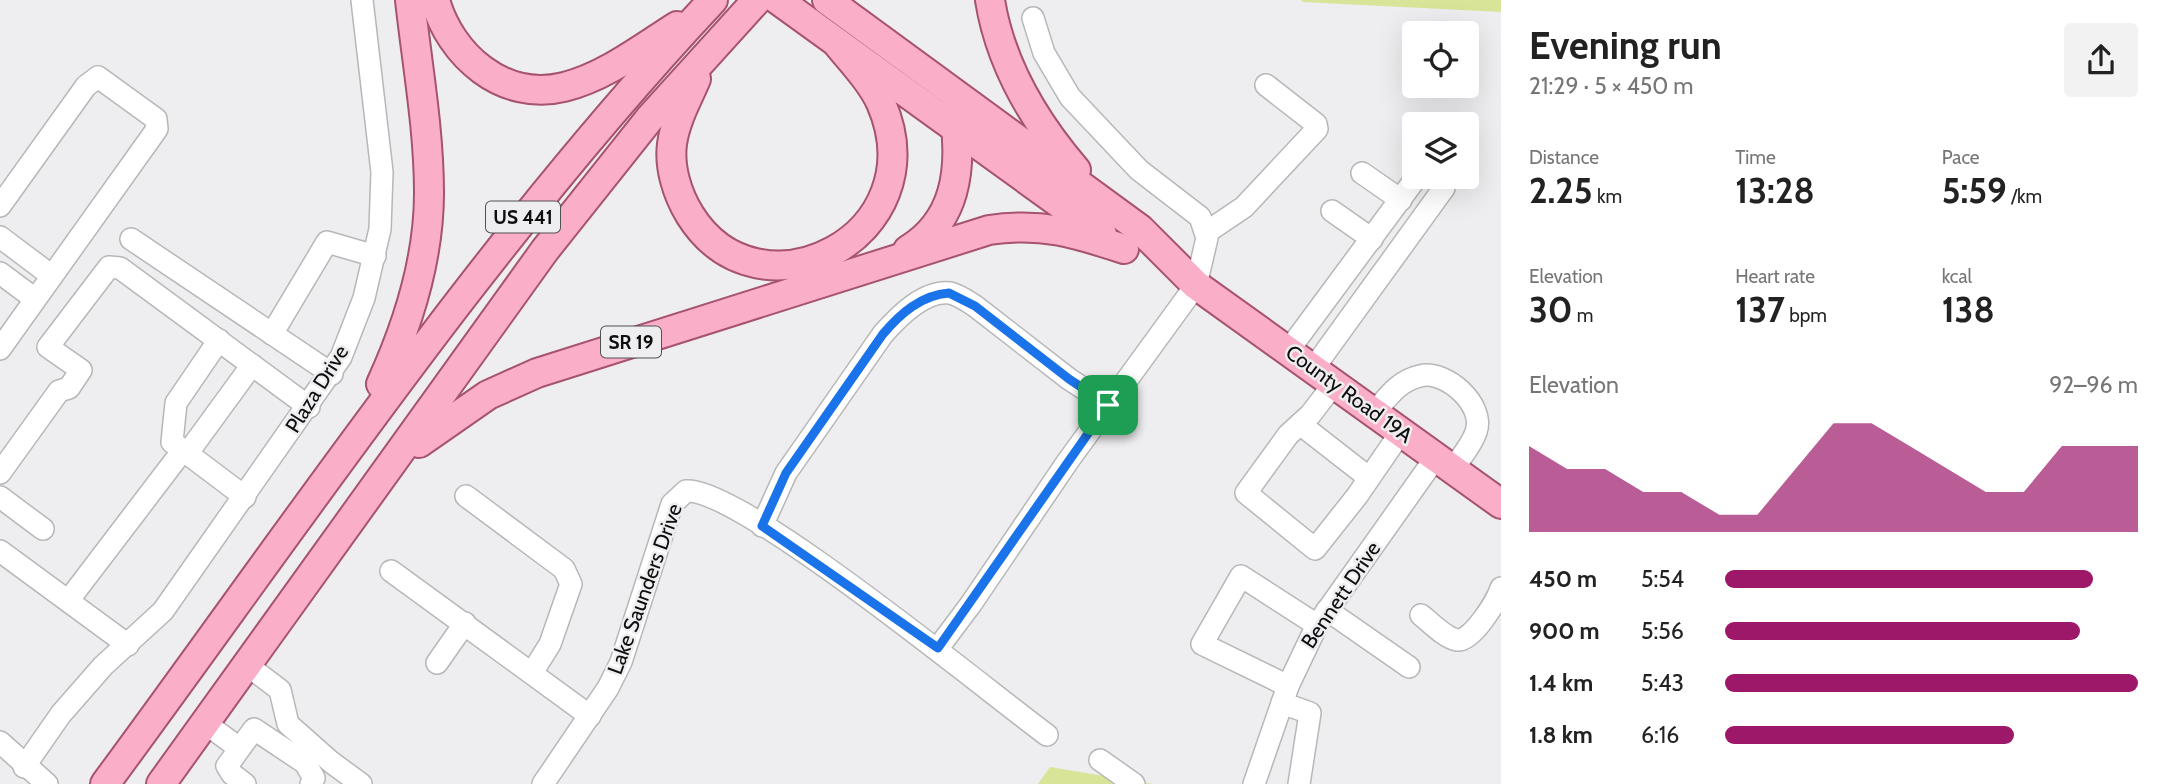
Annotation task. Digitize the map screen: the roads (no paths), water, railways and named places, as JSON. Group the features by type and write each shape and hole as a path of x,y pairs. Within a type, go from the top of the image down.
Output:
{"main road":[{"path":"355,439 407,321 426,234 429,194 427,150 410,0"},
{"path":"435,0 447,35 475,65 507,83 547,89 563,88 612,67 710,4"},
{"name":"US 441","path":"161,784 599,179 757,0"},
{"path":"778,0 1124,250"},
{"path":"990,0 999,41 1021,89 1044,128 1100,199"},
{"name":"SR 19","path":"392,465 472,404 537,373 890,261 927,236 945,214 956,180 957,130 954,113 940,83 828,1"},
{"name":"US 441","path":"106,784 456,302 524,216 710,4"},
{"path":"707,54 674,130 672,159 680,195 694,221 717,244 755,261 788,264 817,258 846,246 873,217 885,192 890,169 888,124 872,88 837,43"},
{"path":"940,83 1140,229 1196,285"},
{"path":"890,261 989,230 1044,226 1072,232 1124,250 1196,285"},
{"name":"County Road 19A","path":"1196,285 1501,504"},
{"path":"127,784 160,710"}],"street":[{"name":"Plaza Drive","path":"24,767 61,714 103,667 163,611 309,407 341,357 364,298 380,229 382,172 362,0"},
{"path":"938,648 1108,405 1196,285 1206,232 1200,217 1139,170 1070,97 1044,53 1032,18"},
{"path":"0,206 86,86 98,77 156,119 157,129 0,349"},
{"path":"1206,232 1244,207 1317,129 1315,124 1266,85"},
{"path":"1362,173 1401,200"},
{"path":"1288,351 1408,189"},
{"path":"1401,432 1315,549 1245,493 1288,435 1300,424 1324,377 1443,189"},
{"path":"1332,211 1372,239"},
{"path":"0,237 52,276"},
{"path":"131,239 332,374"},
{"path":"272,334 327,242 375,256"},
{"path":"48,347 109,267 120,268 309,407"},
{"path":"0,273 35,299"},
{"path":"762,526 786,473 883,334 900,314 941,294 959,296 975,306 1069,379 1108,405"},
{"path":"0,472 7,450 59,390 69,388 82,370 17,325"},
{"path":"219,340 176,403 172,442 245,496"},
{"path":"68,601 252,365"},
{"name":"Bennett Drive","path":"1254,784 1285,695 1322,618 1444,463 1477,431 1476,414 1469,398 1437,375 1422,375 1400,383 1374,412"},
{"path":"1300,424 1368,477"},
{"name":"Lake Saunders Drive","path":"543,784 590,716 623,657 672,504 686,491 705,493 762,526 938,648 959,669 1047,735"},
{"path":"466,496 564,569 571,584 550,644 532,673"},
{"path":"0,497 43,529"},
{"path":"0,551 128,645"},
{"path":"391,571 466,623 590,716"},
{"path":"1299,784 1310,713 1202,644 1241,576 1409,667"},
{"path":"1421,615 1454,640 1464,640 1475,631 1501,588"},
{"path":"437,663 466,623"},
{"path":"247,665 280,690 288,723 331,762 361,784"},
{"path":"205,723 239,748"},
{"path":"245,784 232,774 227,766 254,729 305,764 314,778 311,784"},
{"path":"0,743 24,767 47,784"},
{"path":"1100,760 1134,784"}]}
